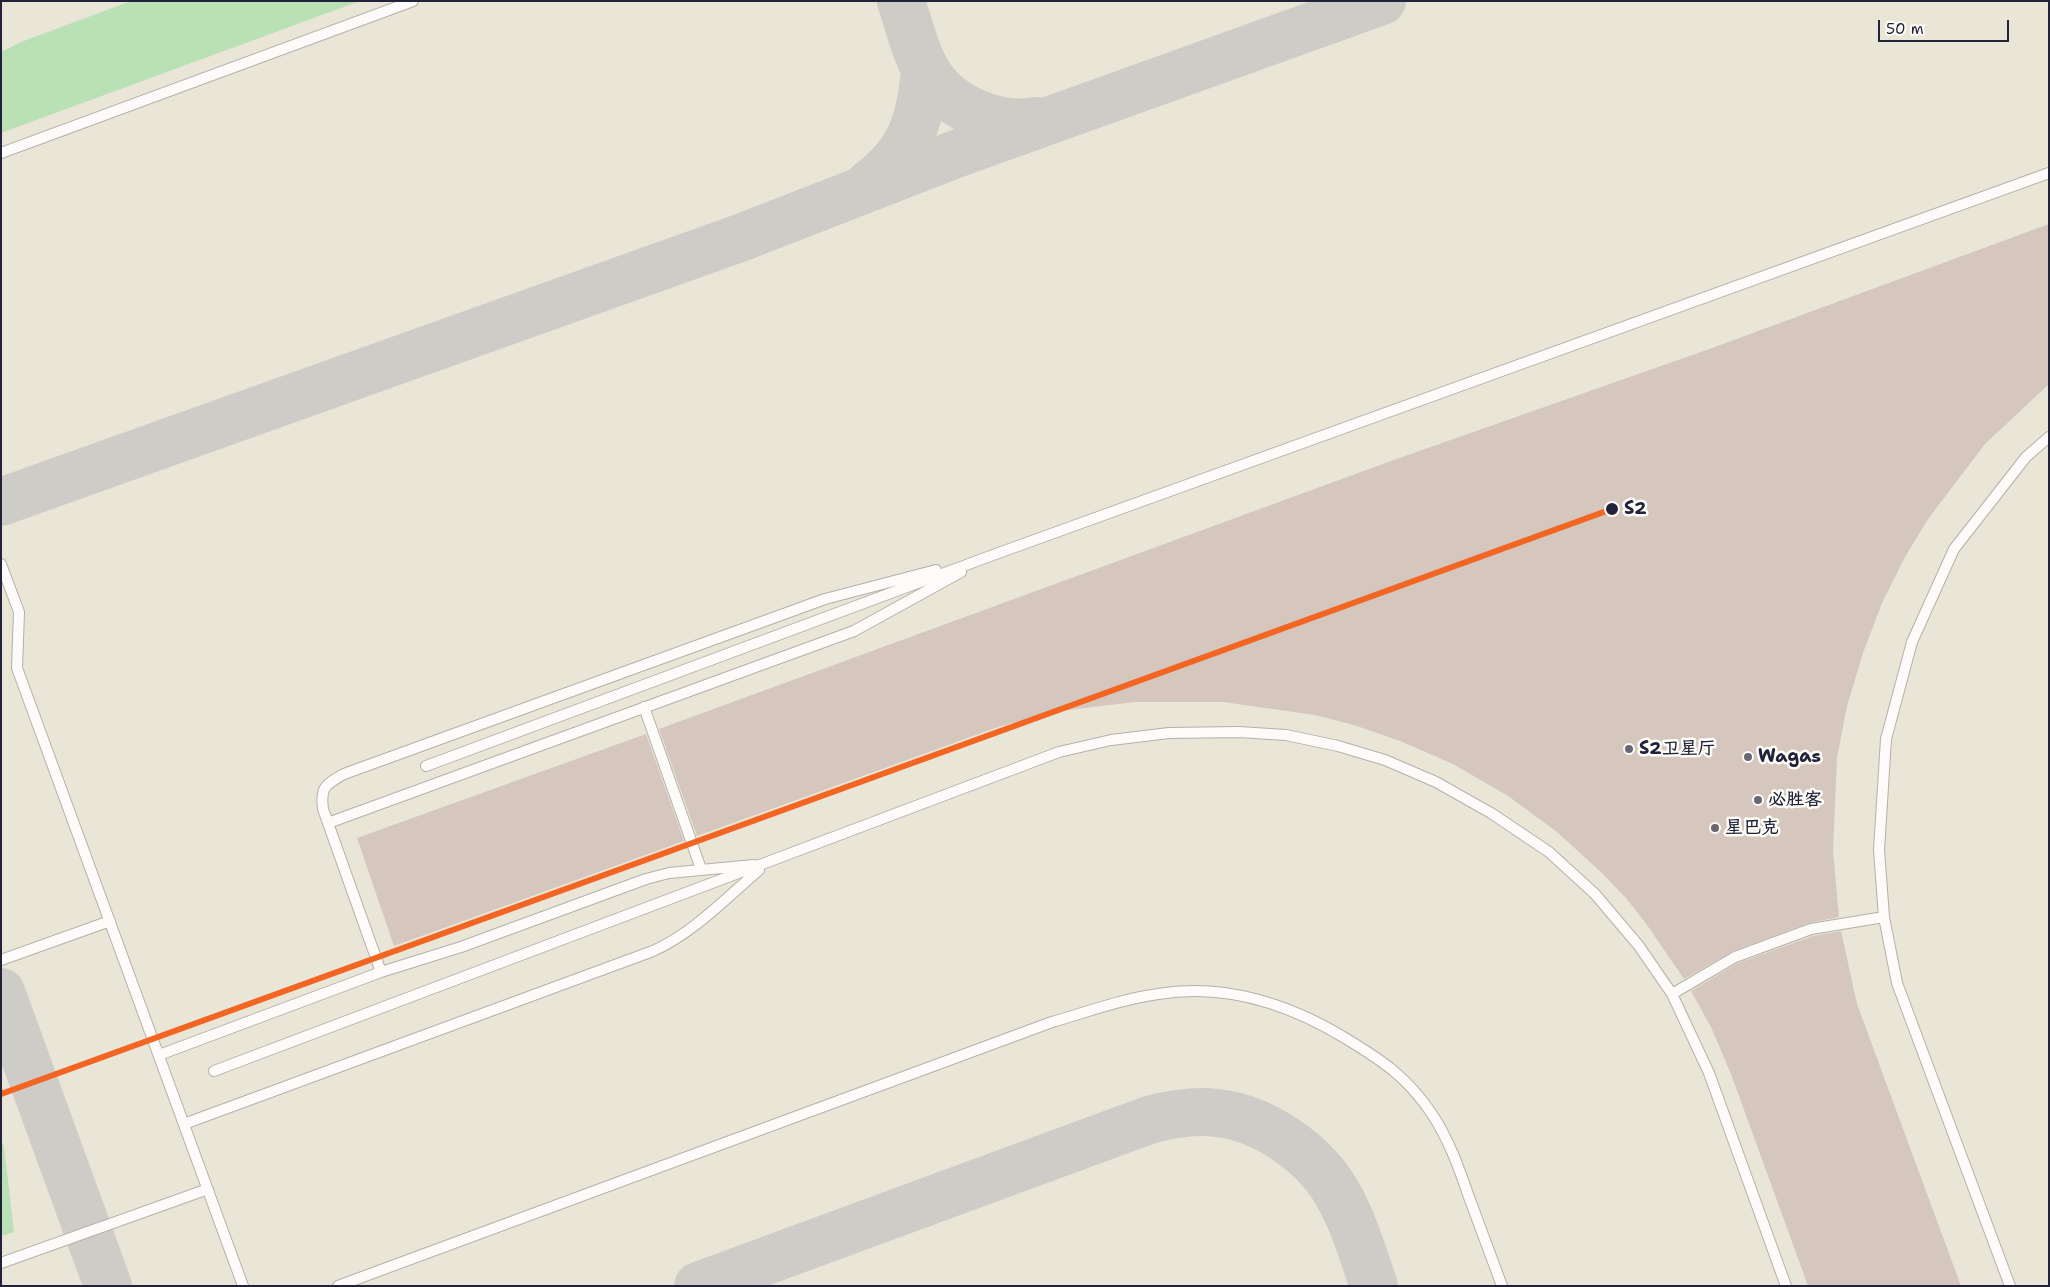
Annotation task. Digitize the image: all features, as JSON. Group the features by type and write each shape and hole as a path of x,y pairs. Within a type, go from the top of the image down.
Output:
{"lane":[{"path":"1,153 413,1"},
{"path":"426,766 993,555 2049,173"},
{"path":"2010,1286 1897,983 1884,917 1879,850 1886,738 1912,642 1954,550 2026,457 2049,437"},
{"path":"328,823 854,631 993,555"},
{"path":"381,972 323,809 323,790 330,782 344,774 825,599 993,555"},
{"path":"1,564 19,612 17,668 243,1286"},
{"path":"644,708 702,869"},
{"path":"214,1071 1059,752 1111,740 1169,733 1239,732 1286,735 1338,746 1385,760 1436,782 1491,813 1549,852 1595,894 1639,946 1672,994 1709,1073 1786,1286"},
{"path":"159,1055 381,972 461,947 646,879 669,873 765,864"},
{"path":"184,1124 671,943 692,928 765,864"},
{"path":"1672,994 1735,957 1811,929 1884,917"},
{"path":"1,960 110,921"},
{"path":"338,1286 1052,1022 1122,1001 1160,993 1201,992 1238,994 1268,1002 1313,1021 1390,1066 1412,1087 1433,1116 1452,1149 1502,1286"},
{"path":"1,1263 208,1190"}],"green space":[{"path":"131,1 360,1 1,133 1,52 21,42"},
{"path":"1,1140 4,1147 14,1232 1,1236"}],"building":[{"name":"S2卫星厅","path":"2049,224 2049,384 1985,444 1928,519 1905,557 1882,603 1863,653 1847,706 1837,758 1833,851 1839,917 1809,923 1733,951 1684,979 1645,922 1602,873 1557,832 1508,796 1453,764 1400,741 1354,725 1315,715 1223,702 1135,702 1060,711 998,727 697,836 659,729 1391,461 1712,348"},
{"path":"646,734 684,841 394,946 357,838"},
{"path":"1841,931 1857,1004 1961,1286 1808,1286 1731,1074 1711,1027 1691,991 1738,963 1813,936"}],"taxiway":[{"path":"901,1 922,63 935,83 947,95 960,105 990,118 1006,121 1038,121"},
{"path":"1,502 740,238 956,154 1382,1"},
{"path":"869,184 895,160 911,134 917,120 925,69"},
{"path":"1,992 108,1286"},
{"path":"698,1286 1149,1120 1191,1112 1217,1113 1235,1116 1252,1122 1286,1140 1315,1164 1327,1178 1343,1204 1358,1239 1374,1286"}],"transit line":[{"path":"1,1094 1612,509"}],"place":[{"name":"S2","path":"1612,509"},
{"name":"S2卫星厅","path":"1629,749"},
{"name":"Wagas","path":"1748,757"},
{"name":"必胜客","path":"1758,800"},
{"name":"星巴克","path":"1715,828"}]}
